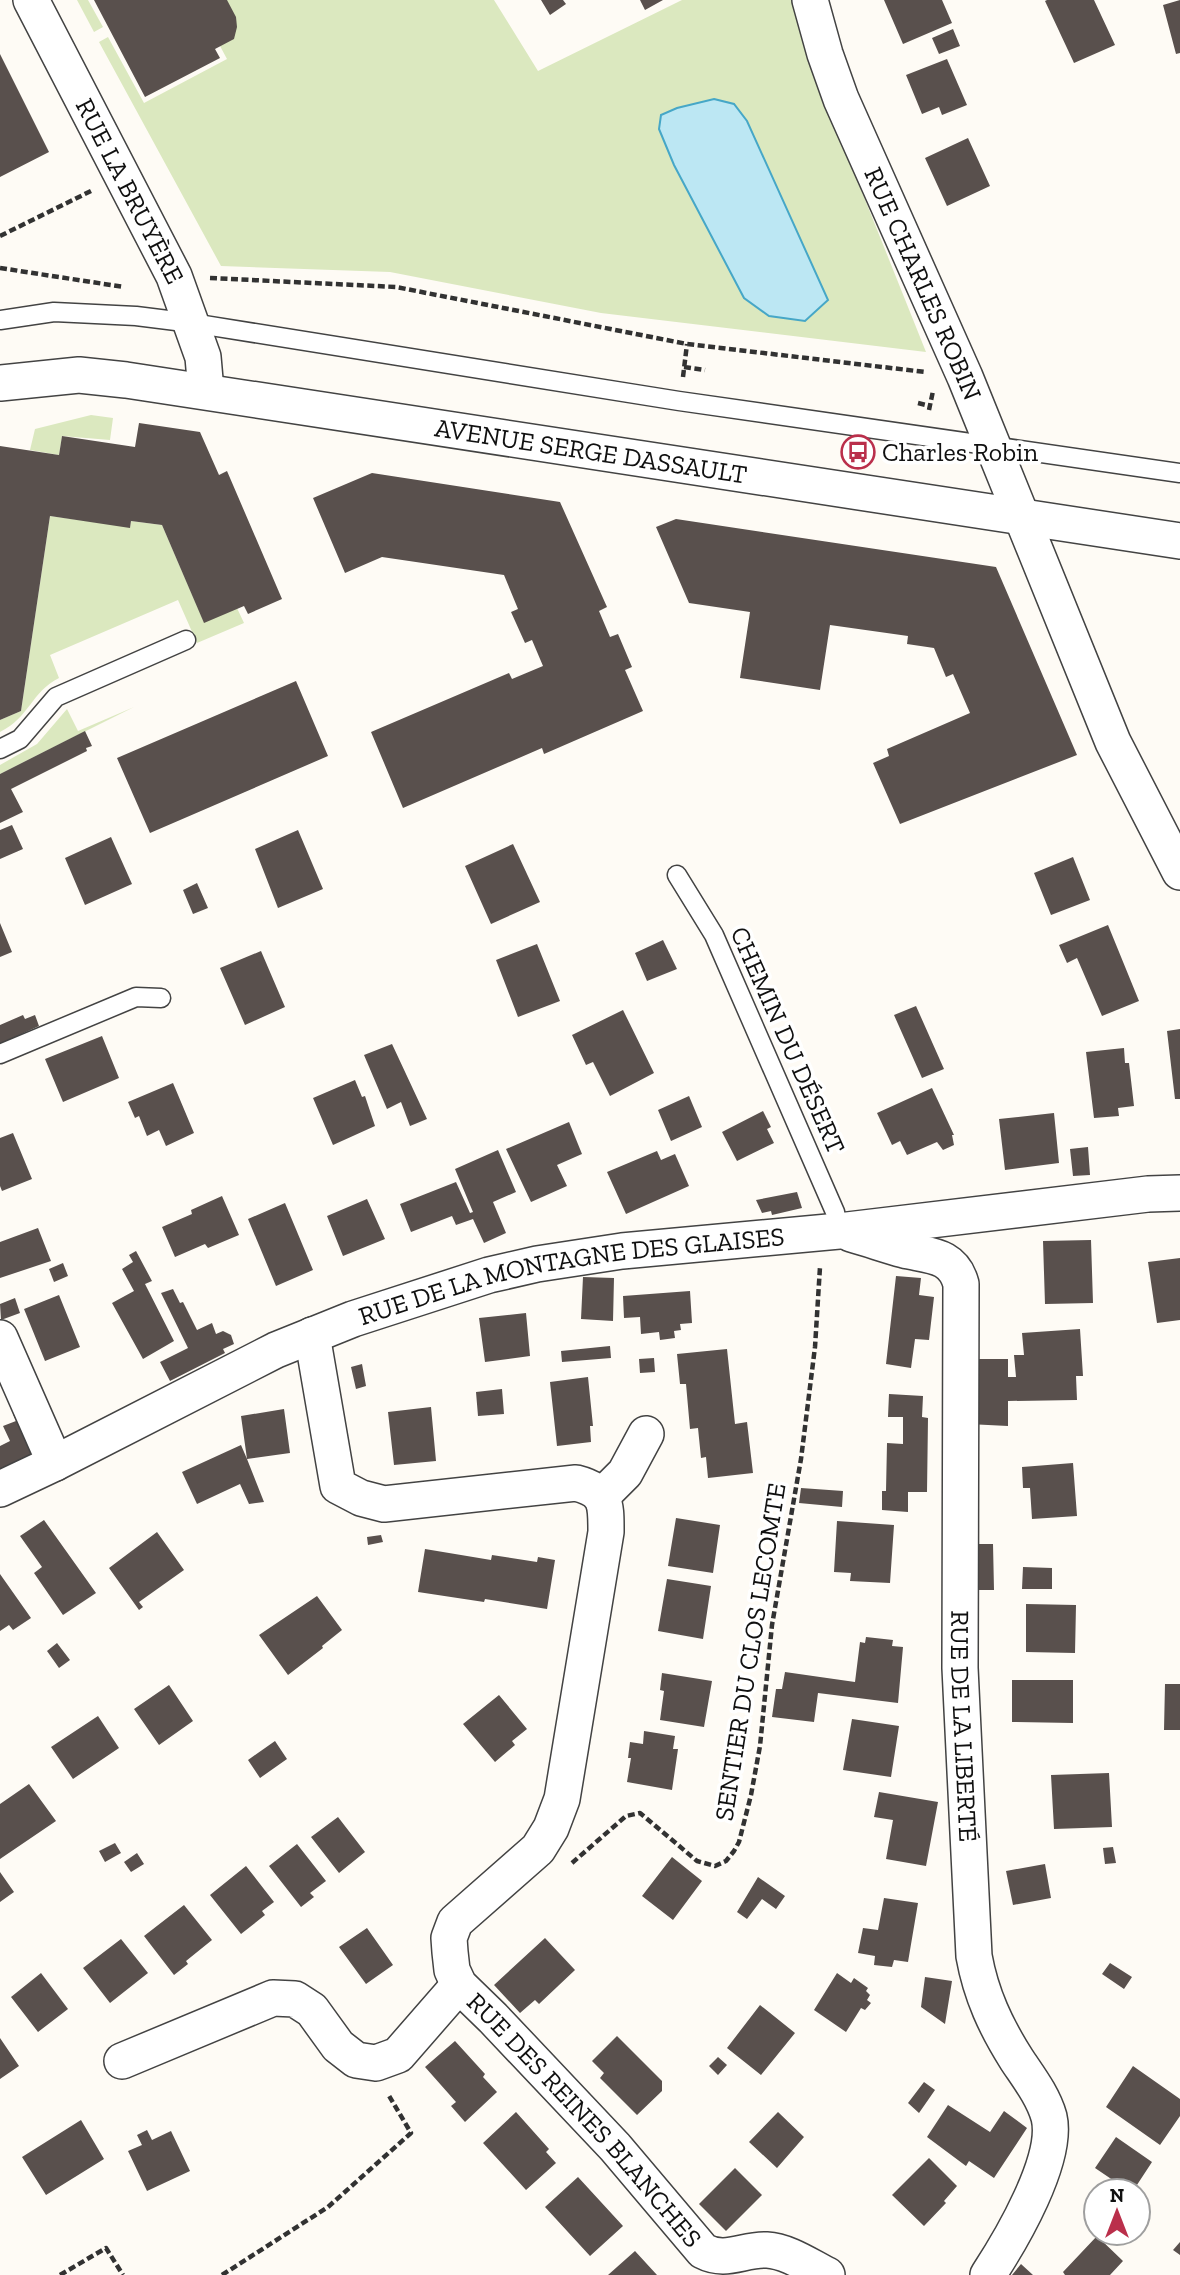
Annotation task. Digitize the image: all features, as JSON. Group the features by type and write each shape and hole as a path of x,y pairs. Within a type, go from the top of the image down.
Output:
{"street":[{"name":"RUE LA BRUYÈRE","path":"31,0 174,276 203,357 206,391"},
{"name":"RUE CHARLES ROBIN","path":"810,0 825,54 842,99 965,377 1113,742 1180,872"},
{"name":"AVENUE SERGE DASSAULT","path":"0,383 79,375 206,391 1180,541"},
{"name":"RUE DE LA MONTAGNE DES GLAISES","path":"0,1489 276,1350 312,1335 477,1279 537,1264 622,1251 831,1231 1135,1195 1180,1193"},
{"name":"RUE DE LA LIBERTÉ","path":"831,1231 931,1255 957,1272 961,1284 960,1668 974,1956 987,2007 1040,2095 1049,2118 1049,2140 1044,2165 1025,2211 988,2275"},
{"path":"122,2061 273,1998 295,1998 312,2011 338,2046 356,2060 376,2063 398,2056 459,1985 452,1969 449,1938 455,1922 538,1849 551,1828 562,1799 606,1532 606,1512 602,1496 591,1487 576,1483 384,1504 360,1498 338,1486 312,1335"},
{"path":"0,1338 55,1463"},
{"path":"602,1496 625,1473 646,1434"},
{"name":"RUE DES REINES BLANCHES","path":"459,1985 494,2018 615,2147 703,2251 720,2258 753,2251 774,2251 827,2275"}],"lane":[{"path":"0,320 54,312 136,316 192,323 679,401 1180,474"},
{"path":"0,749 20,739 56,697 186,640"},
{"name":"CHEMIN DU DÉSERT","path":"677,875 714,935 835,1212 831,1231"},
{"path":"0,1054 136,997 161,998"}],"path":[{"path":"0,236 121,176"},
{"path":"0,268 131,288"},
{"path":"174,276 396,287 687,344 965,377"},
{"path":"684,367 705,370"},
{"path":"918,403 930,406"},
{"name":"SENTIER DU CLOS LECOMTE","path":"566,1868 626,1816 633,1813 640,1813 696,1861 706,1864 715,1866 726,1861 739,1842 760,1746 772,1625 801,1460 831,1231"},
{"path":"222,2275 328,2207 411,2133 381,2083 376,2063"},
{"path":"60,2275 106,2248 123,2275"}],"green space":[{"path":"77,0 88,0 103,27 94,32"},
{"path":"227,0 494,0 538,71 682,0 792,0 816,77 926,352 601,313 390,272 221,266 99,42 108,37 144,103 227,59 220,46"},
{"path":"91,415 113,418 110,440 62,436 59,455 30,450 35,429"},
{"path":"50,516 130,527 131,521 162,525 204,622 237,608 244,623 197,643 178,600 50,655 59,678 42,690 18,719 0,732 0,720 21,711"},
{"path":"134,707 0,774 0,765 37,744 67,709 78,731"}],"water":[{"path":"714,99 734,104 747,121 828,300 805,321 769,316 744,298 674,165 659,129 661,115"}],"building":[{"path":"94,0 227,0 236,17 237,27 234,39 215,49 220,58 145,97"},
{"path":"541,0 563,0 566,4 550,15"},
{"path":"640,0 663,0 645,10"},
{"path":"884,0 942,0 952,23 903,44"},
{"path":"1094,0 1115,45 1074,63 1045,1"},
{"path":"1180,0 1180,53 1176,54 1163,5"},
{"path":"953,29 960,46 939,54 932,38"},
{"path":"0,54 49,152 0,177"},
{"path":"947,59 967,105 942,115 939,107 922,114 906,75"},
{"path":"968,138 990,186 947,206 925,158"},
{"path":"139,423 200,432 219,475 227,471 282,599 248,614 244,606 204,623 162,525 131,521 130,528 50,516 21,711 0,720 0,446 59,455 62,436 135,447"},
{"path":"372,473 560,502 607,607 599,611 610,637 618,634 632,667 625,670 643,711 544,754 542,748 403,808 371,732 509,673 512,679 543,666 532,640 525,643 511,612 518,609 504,575 382,557 345,573 313,498"},
{"path":"676,519 996,567 1077,755 900,824 873,763 889,756 887,749 970,713 953,674 946,677 934,648 907,644 908,636 830,625 820,690 740,678 750,612 689,603 656,527"},
{"path":"296,681 328,756 150,833 117,758"},
{"path":"85,731 92,746 11,789 23,812 0,823 0,774"},
{"path":"12,825 23,849 0,859 0,830"},
{"path":"298,830 323,889 278,908 255,849"},
{"path":"111,837 132,884 85,905 65,858"},
{"path":"513,844 540,902 491,924 465,866"},
{"path":"1073,857 1090,900 1051,915 1034,873"},
{"path":"197,883 208,908 193,914 183,890"},
{"path":"0,923 12,952 0,957"},
{"path":"1108,925 1139,1001 1102,1016 1077,958 1067,963 1059,945"},
{"path":"663,940 677,969 647,981 635,953"},
{"path":"537,944 560,1001 518,1017 496,960"},
{"path":"261,951 285,1007 245,1025 220,968"},
{"path":"916,1006 944,1069 922,1078 894,1015"},
{"path":"623,1010 654,1073 610,1096 593,1062 586,1065 572,1035"},
{"path":"23,1015 25,1019 35,1015 39,1026 0,1044 0,1025"},
{"path":"1180,1029 1180,1099 1175,1099 1167,1031"},
{"path":"102,1036 119,1078 63,1102 45,1059"},
{"path":"392,1044 427,1119 410,1126 401,1102 387,1109 364,1055"},
{"path":"1124,1048 1125,1063 1129,1063 1134,1106 1118,1108 1119,1116 1094,1118 1086,1052"},
{"path":"355,1080 362,1097 365,1096 375,1126 333,1145 313,1098"},
{"path":"173,1083 194,1133 166,1146 159,1130 147,1136 139,1116 135,1118 128,1102"},
{"path":"932,1088 954,1135 954,1145 943,1150 937,1142 907,1155 900,1141 892,1145 877,1113"},
{"path":"689,1096 702,1127 671,1141 658,1110"},
{"path":"763,1111 771,1127 767,1129 774,1143 737,1161 722,1132"},
{"path":"1054,1113 1059,1163 1005,1170 999,1119"},
{"path":"569,1122 582,1154 557,1165 567,1186 531,1202 506,1149"},
{"path":"13,1133 32,1179 2,1191 0,1138"},
{"path":"1088,1147 1090,1175 1073,1176 1070,1149"},
{"path":"498,1150 516,1192 493,1202 506,1233 484,1243 473,1219 456,1225 452,1216 411,1232 400,1204 456,1182 470,1213 473,1212 455,1169"},
{"path":"657,1151 661,1160 675,1154 689,1186 626,1214 607,1172"},
{"path":"797,1192 802,1208 772,1215 771,1211 762,1213 756,1200"},
{"path":"222,1196 239,1235 208,1248 205,1244 175,1257 162,1227 192,1214 191,1210"},
{"path":"367,1199 385,1239 343,1256 327,1216"},
{"path":"285,1203 313,1270 276,1286 248,1219"},
{"path":"38,1228 51,1261 0,1278 0,1242"},
{"path":"1091,1240 1093,1303 1045,1304 1043,1241"},
{"path":"136,1251 152,1281 145,1284 174,1341 143,1359 112,1303 134,1291 122,1269 133,1262 129,1255"},
{"path":"1180,1258 1180,1320 1157,1323 1148,1262"},
{"path":"63,1263 68,1276 54,1282 49,1269"},
{"path":"896,1276 921,1278 919,1295 934,1297 929,1340 915,1339 911,1368 886,1364"},
{"path":"583,1277 614,1278 613,1321 581,1319"},
{"path":"173,1289 197,1330 212,1323 216,1334 223,1331 231,1335 234,1344 223,1349 225,1353 170,1381 160,1362 188,1348 161,1293"},
{"path":"690,1291 692,1323 680,1324 681,1330 674,1331 675,1338 660,1340 659,1332 641,1334 640,1317 624,1318 623,1296"},
{"path":"59,1295 80,1347 45,1361 24,1309"},
{"path":"15,1298 20,1313 1,1320 0,1304"},
{"path":"526,1313 530,1356 485,1362 479,1318"},
{"path":"1080,1329 1083,1376 1076,1376 1077,1400 1008,1401 1008,1426 968,1424 978,1359 1008,1359 1008,1377 1016,1377 1014,1355 1024,1355 1022,1333"},
{"path":"610,1346 611,1358 562,1362 561,1351"},
{"path":"727,1349 735,1424 747,1422 753,1473 708,1478 706,1457 701,1458 698,1428 690,1429 686,1384 680,1384 677,1354"},
{"path":"654,1358 655,1372 640,1373 639,1359"},
{"path":"362,1364 366,1386 356,1389 351,1367"},
{"path":"588,1377 593,1426 590,1426 591,1442 557,1446 550,1382"},
{"path":"502,1389 504,1414 478,1416 476,1392"},
{"path":"889,1394 923,1396 922,1417 928,1418 927,1492 908,1492 908,1512 882,1510 882,1491 886,1491 887,1443 903,1444 903,1417 888,1417"},
{"path":"431,1407 436,1461 394,1465 388,1412"},
{"path":"284,1409 290,1453 247,1459 241,1416"},
{"path":"21,1410 36,1446 33,1458 0,1474 0,1446 10,1441 3,1426 16,1421 13,1414"},
{"path":"241,1445 264,1502 249,1504 240,1484 197,1504 182,1472"},
{"path":"1073,1463 1077,1516 1032,1519 1030,1488 1023,1488 1022,1467"},
{"path":"801,1488 843,1491 842,1507 799,1503"},
{"path":"676,1518 720,1525 713,1573 668,1566"},
{"path":"44,1520 96,1593 63,1615 34,1573 42,1567 20,1536"},
{"path":"837,1521 894,1525 890,1583 850,1581 851,1573 834,1572"},
{"path":"157,1532 184,1570 139,1602 143,1607 139,1610 109,1568"},
{"path":"381,1535 383,1542 368,1545 367,1537"},
{"path":"968,1544 993,1544 994,1590 969,1590"},
{"path":"425,1549 491,1560 492,1555 537,1562 538,1557 555,1560 547,1609 418,1592"},
{"path":"1023,1567 1052,1568 1052,1589 1022,1589"},
{"path":"0,1574 31,1618 13,1630 9,1625 0,1631"},
{"path":"667,1579 711,1586 703,1639 658,1631"},
{"path":"317,1596 342,1630 288,1675 259,1635"},
{"path":"1026,1604 1076,1605 1075,1653 1026,1652"},
{"path":"866,1637 893,1640 892,1646 903,1647 898,1703 818,1693 814,1722 772,1717 776,1689 782,1689 785,1672 855,1682 860,1642 865,1643"},
{"path":"57,1643 70,1660 59,1668 47,1651"},
{"path":"662,1673 712,1681 704,1727 660,1720 664,1691 660,1690"},
{"path":"1012,1680 1073,1680 1073,1723 1012,1722"},
{"path":"1165,1684 1180,1684 1180,1730 1164,1730"},
{"path":"169,1685 193,1721 159,1745 134,1709"},
{"path":"499,1695 527,1729 512,1741 515,1745 495,1762 463,1724"},
{"path":"98,1716 119,1748 73,1779 51,1747"},
{"path":"852,1719 899,1726 891,1777 843,1770"},
{"path":"644,1731 675,1736 673,1749 678,1749 672,1790 627,1782 631,1758 628,1758 630,1742 643,1744"},
{"path":"275,1741 287,1759 260,1778 248,1760"},
{"path":"1109,1773 1112,1827 1054,1829 1051,1775"},
{"path":"29,1784 56,1821 0,1859 0,1804"},
{"path":"879,1792 938,1802 926,1866 886,1859 893,1820 874,1817"},
{"path":"338,1817 365,1852 339,1873 311,1837"},
{"path":"115,1843 121,1853 105,1862 99,1851"},
{"path":"297,1844 326,1881 310,1893 314,1897 301,1907 269,1866"},
{"path":"1113,1847 1116,1863 1105,1864 1103,1848"},
{"path":"137,1853 144,1864 131,1872 124,1862"},
{"path":"672,1857 702,1881 673,1920 642,1896"},
{"path":"1045,1864 1051,1898 1013,1905 1006,1871"},
{"path":"246,1866 274,1902 262,1911 265,1915 241,1934 210,1895"},
{"path":"0,1872 14,1892 0,1902"},
{"path":"758,1877 785,1896 776,1909 762,1899 747,1919 737,1912"},
{"path":"884,1898 918,1903 908,1962 894,1960 892,1967 874,1965 875,1956 858,1953 863,1928 878,1930"},
{"path":"184,1905 212,1940 186,1961 188,1964 174,1975 144,1936"},
{"path":"367,1928 393,1965 366,1984 339,1947"},
{"path":"545,1938 575,1970 539,2004 535,2000 520,2013 494,1985"},
{"path":"121,1939 148,1973 110,2003 83,1968"},
{"path":"1110,1963 1132,1977 1124,1989 1102,1974"},
{"path":"41,1973 68,2009 38,2032 11,1997"},
{"path":"837,1973 851,1983 854,1978 868,1988 866,1991 870,1995 867,2000 871,2003 865,2010 861,2008 846,2032 814,2010"},
{"path":"925,1977 952,1981 945,2024 921,2007"},
{"path":"760,2005 795,2033 761,2075 727,2048"},
{"path":"617,2036 662,2081 662,2091 637,2115 600,2078 604,2073 592,2061"},
{"path":"0,2038 19,2066 0,2079"},
{"path":"455,2041 485,2074 483,2077 497,2092 465,2122 451,2106 456,2102 425,2067"},
{"path":"718,2057 727,2065 718,2075 709,2066"},
{"path":"1133,2066 1180,2099 1180,2116 1160,2145 1106,2107"},
{"path":"924,2082 935,2090 919,2113 908,2103"},
{"path":"948,2105 990,2132 1004,2111 1027,2128 994,2178 969,2161 966,2166 927,2137"},
{"path":"516,2112 549,2149 546,2152 556,2163 526,2190 483,2143"},
{"path":"778,2112 804,2137 777,2168 749,2142"},
{"path":"81,2120 104,2159 46,2195 22,2157"},
{"path":"147,2130 152,2140 171,2131 190,2171 147,2191 128,2151 142,2145 137,2135"},
{"path":"1116,2137 1152,2162 1142,2177 1108,2177 1095,2168"},
{"path":"929,2158 957,2186 944,2201 946,2203 924,2226 892,2195"},
{"path":"735,2168 762,2195 726,2231 699,2204"},
{"path":"578,2177 623,2226 590,2256 545,2207"},
{"path":"1180,2242 1180,2255 1173,2250"},
{"path":"1087,2247 1108,2247 1123,2261 1110,2275 1065,2275 1063,2272"},
{"path":"635,2251 657,2275 608,2275"},
{"path":"1021,2264 1033,2275 1012,2275"}],"place":[{"name":"Charles Robin","path":"858,452"}]}
